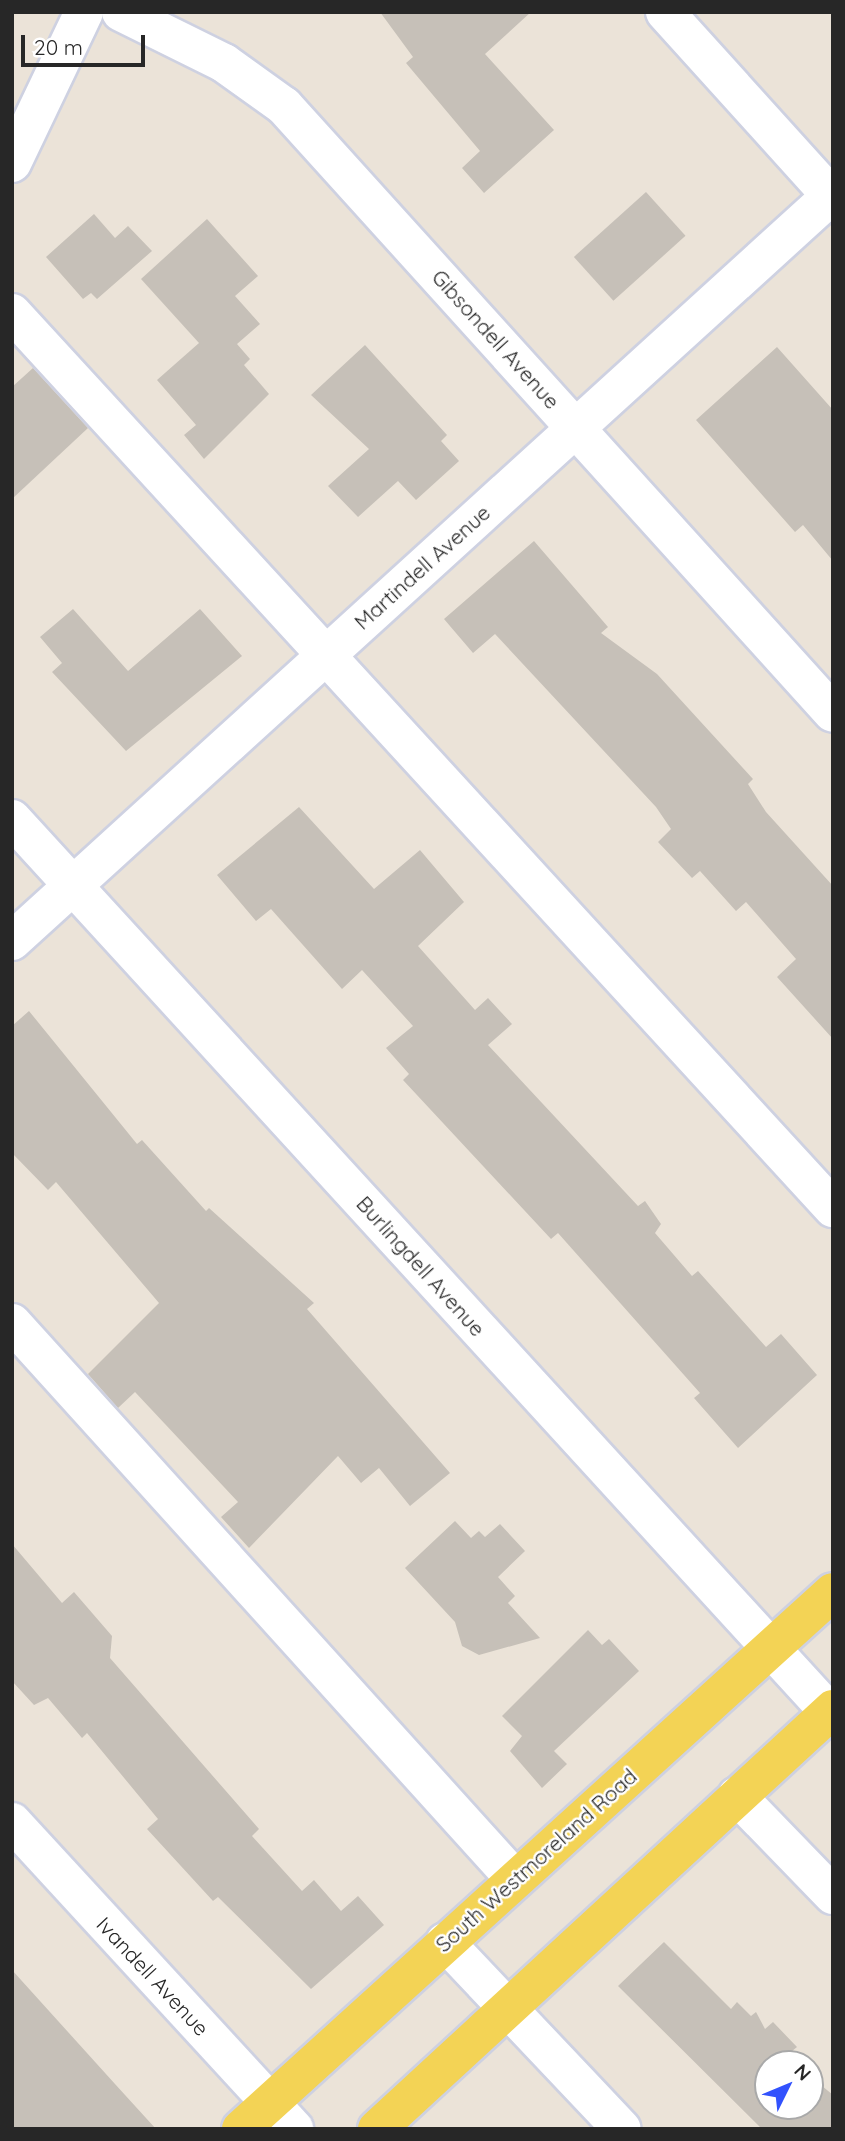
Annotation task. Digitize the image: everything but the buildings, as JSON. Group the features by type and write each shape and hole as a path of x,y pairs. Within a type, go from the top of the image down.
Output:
{"main road":[{"name":"South Westmoreland Road","path":"241,2129 281,2116 445,1942 833,1592"},
{"path":"377,2129 831,1711"}],"street":[{"path":"12,163 84,12"},
{"name":"Gibsondell Avenue","path":"121,12 225,63 284,106 833,713"},
{"path":"665,12 832,196"},
{"name":"Martindell Avenue","path":"12,941 832,196"},
{"path":"12,313 327,652 833,1208"},
{"name":"Burlingdell Avenue","path":"12,819 831,1711"},
{"path":"12,1323 515,1879"},
{"path":"737,1797 833,1895"},
{"name":"Ivandell Avenue","path":"12,1822 281,2116"},
{"path":"445,1942 622,2129"}]}
